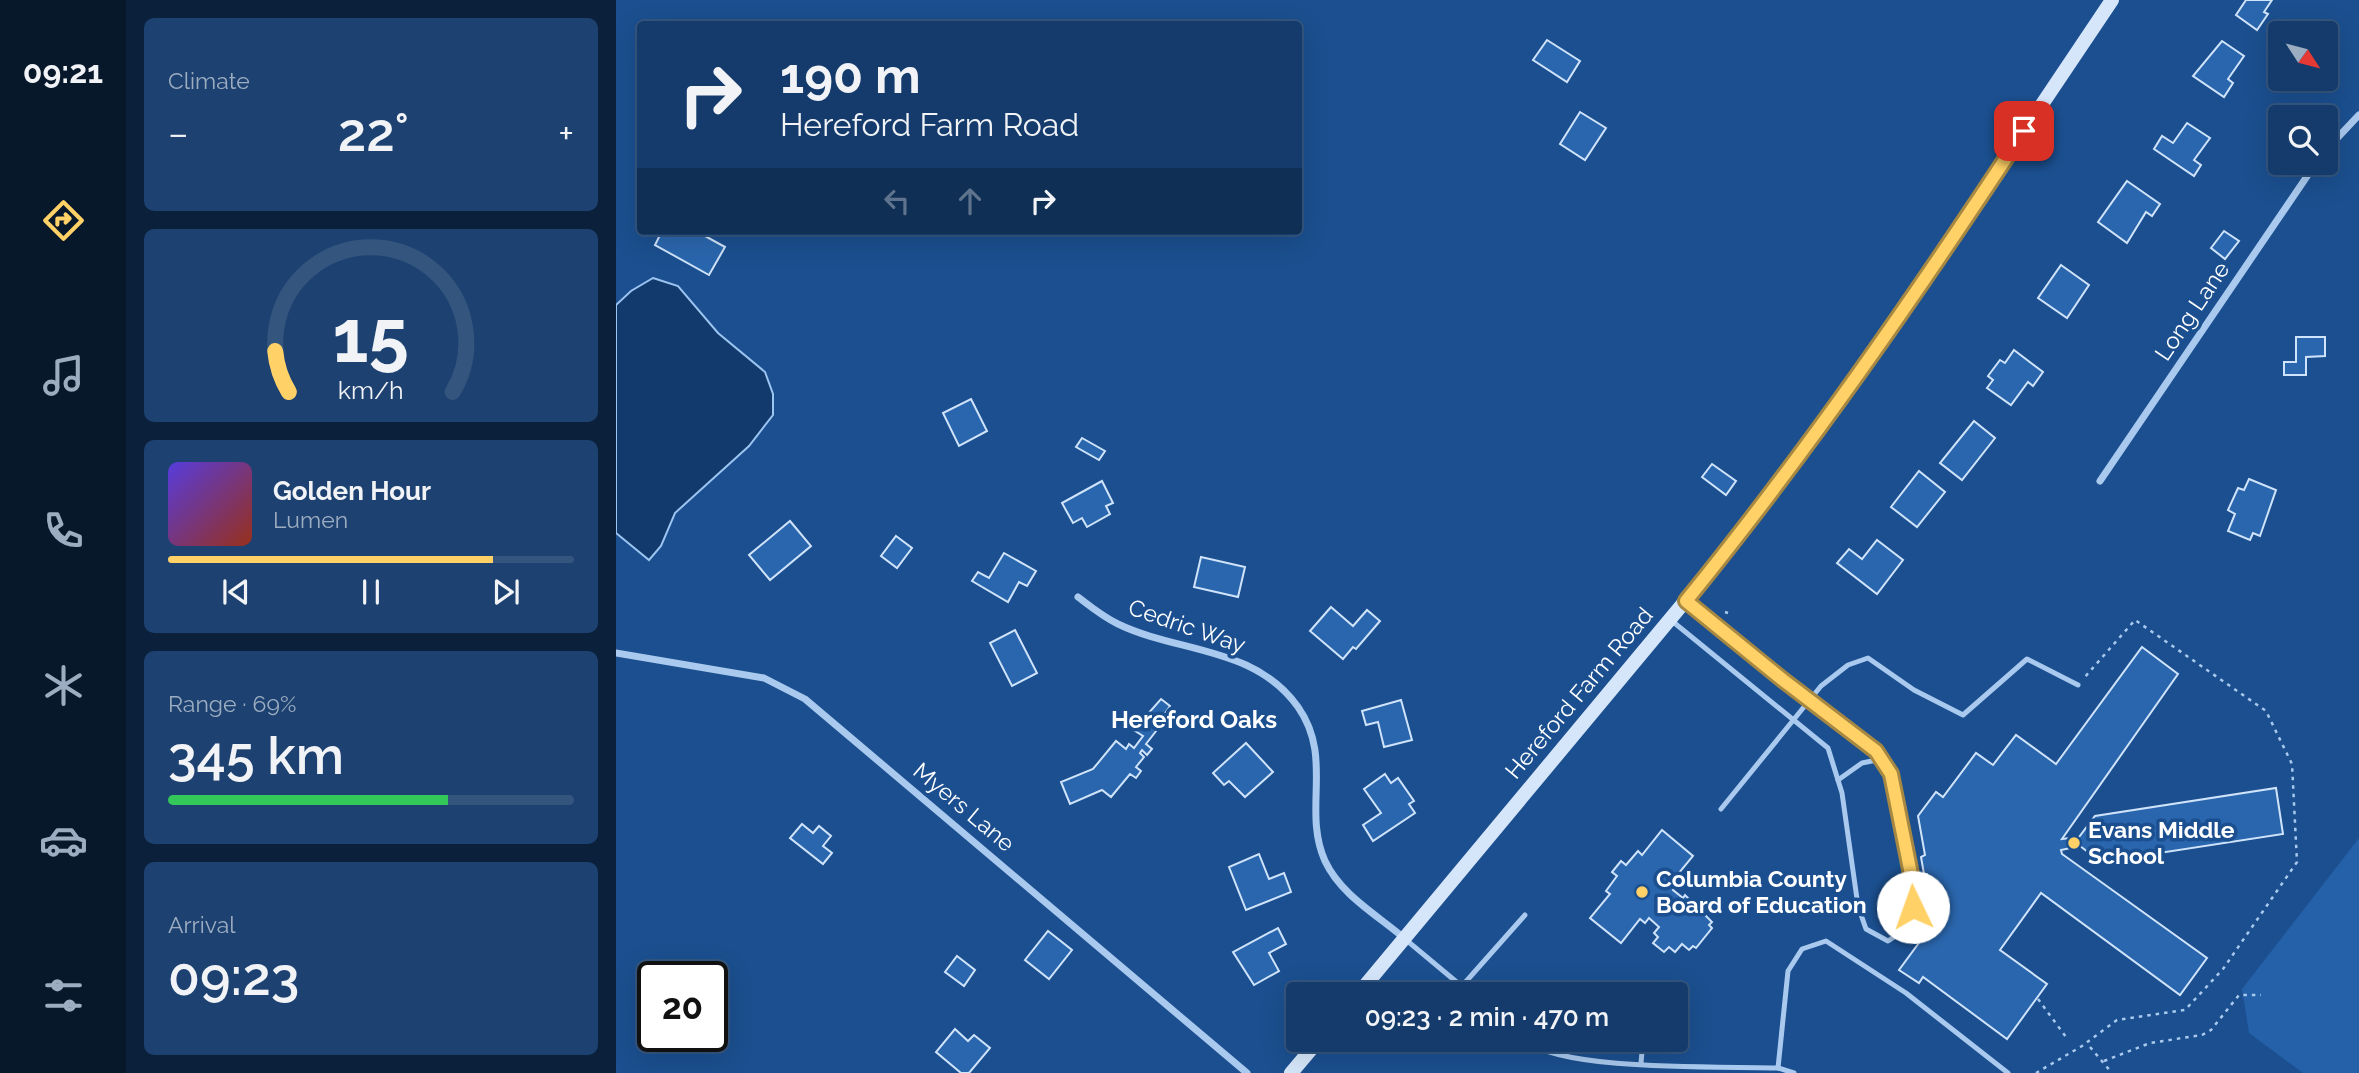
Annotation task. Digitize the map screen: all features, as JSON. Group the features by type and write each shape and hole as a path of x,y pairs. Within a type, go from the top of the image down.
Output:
{"street":[{"name":"Hereford Farm Road","path":"1368,982 1736,540 1892,328 2112,0"},
{"path":"2338,137 2359,115"},
{"name":"Long Lane","path":"2100,481 2308,175"},
{"name":"Cedric Way","path":"1078,597 1118,624 1240,662 1277,682 1298,706 1313,733 1318,756 1318,842 1325,861 1351,896 1405,939"},
{"name":"Myers Lane","path":"616,653 764,678 805,699 1247,1073"},
{"path":"1291,1073 1309,1052"}],"lane":[{"path":"1670,619 1828,748 1838,780 1857,906 1866,929 1888,941 1912,925 1914,889 1891,774 1876,751 1686,601"},
{"path":"1721,809 1808,699 1848,665 1868,657 1914,690 1963,715 2027,659 2078,685"},
{"path":"1838,780 1848,770 1881,759"},
{"path":"1466,982 1525,915"},
{"path":"1405,939 1457,982"},
{"path":"1778,1068 1788,971 1802,948 1826,941 1906,993 2008,1073"},
{"path":"1553,1052 1590,1062 1778,1068 1794,1073"},
{"path":"1641,1063 1642,1052"}],"path":[{"path":"2036,1073 2082,1046 2117,1020 2185,1010 2223,969 2297,862 2291,765 2266,710 2135,620 2078,685"},
{"path":"2104,1061 2150,1043 2202,1035 2211,1030 2239,995 2261,995"},
{"path":"2038,999 2066,1037"},
{"path":"2090,1047 2112,1073"}],"shaded area":[{"path":"653,278 678,286 718,333 765,372 773,394 773,415 749,446 675,513 661,546 649,560 616,533 616,305 631,291"},
{"path":"2359,838 2359,1073 2303,1073 2249,1033 2242,989"}],"building":[{"path":"2246,0 2272,0 2264,12 2268,14 2257,30 2236,15"},
{"path":"1547,40 1580,61 1567,82 1533,60"},
{"path":"2222,41 2244,56 2228,79 2233,83 2224,97 2193,76"},
{"path":"1580,112 1606,128 1585,160 1560,144"},
{"path":"2187,123 2210,138 2194,160 2201,165 2194,176 2154,149 2162,136 2173,143"},
{"path":"2127,181 2160,204 2152,216 2146,212 2127,243 2098,222"},
{"path":"2224,231 2239,241 2225,259 2211,248"},
{"path":"660,235 703,235 725,247 709,275 655,245"},
{"path":"2061,265 2089,285 2067,318 2038,298"},
{"path":"2296,337 2325,337 2325,356 2306,357 2306,375 2284,375 2284,362 2296,362"},
{"path":"2014,350 2043,372 2033,386 2028,382 2011,405 1987,388 1993,380 1988,376 2000,360 2005,363"},
{"path":"971,399 987,431 959,446 943,413"},
{"path":"1974,421 1995,438 1962,480 1940,463"},
{"path":"1082,438 1105,451 1099,460 1076,447"},
{"path":"1712,464 1736,481 1726,495 1702,477"},
{"path":"1919,471 1945,492 1917,527 1891,507"},
{"path":"2249,479 2276,490 2260,536 2253,533 2250,540 2228,531 2235,514 2228,510 2238,488 2244,490"},
{"path":"1102,481 1113,503 1106,506 1110,514 1087,527 1082,518 1073,523 1062,503"},
{"path":"790,521 811,546 770,580 749,555"},
{"path":"896,536 912,548 897,568 881,556"},
{"path":"1877,540 1903,560 1877,594 1837,563 1849,549 1862,559"},
{"path":"1004,553 1036,571 1027,586 1019,582 1008,602 972,581 978,572 989,578"},
{"path":"1201,557 1245,567 1238,597 1194,587"},
{"path":"1331,607 1353,626 1367,610 1380,621 1356,649 1353,647 1343,659 1310,631"},
{"path":"1015,630 1037,673 1012,686 990,643"},
{"name":"Evans Middle School","path":"2142,647 2178,674 2062,839 2079,837 2095,816 2276,788 2283,834 2101,862 2080,846 2061,850 2062,854 2207,958 2180,995 2041,893 2000,950 2047,984 2007,1039 1923,977 1919,983 1899,970 1938,917 1933,913 1927,874 1924,874 1921,857 1925,855 1918,816 1936,792 1943,797 1976,753 1993,765 2016,735 2056,764"},
{"path":"1161,699 1170,706 1164,715 1167,717 1146,744 1152,749 1147,755 1142,750 1140,753 1144,757 1136,767 1141,771 1136,778 1130,774 1111,797 1102,790 1070,804 1061,782 1093,769 1116,741 1126,749 1129,744 1134,748 1143,736 1132,729 1141,717 1149,722 1151,719 1146,716"},
{"path":"1401,700 1412,740 1384,747 1378,722 1366,725 1362,711"},
{"path":"1246,743 1273,772 1245,797 1229,781 1224,785 1213,773"},
{"path":"1385,774 1391,783 1398,778 1414,801 1409,804 1415,813 1373,841 1363,825 1381,813 1364,789"},
{"path":"802,824 813,833 819,826 831,836 823,846 832,853 823,864 790,838"},
{"name":"Columbia County Board of Education","path":"1662,830 1693,856 1673,880 1678,884 1673,890 1683,898 1685,895 1712,922 1709,925 1712,928 1696,948 1693,946 1689,950 1682,944 1675,952 1669,947 1664,952 1653,943 1658,937 1654,933 1659,927 1649,918 1645,923 1640,919 1621,943 1590,918 1610,894 1606,891 1617,876 1612,872 1621,861 1626,865 1638,851 1642,855"},
{"path":"1259,854 1269,879 1284,873 1291,892 1246,910 1229,867"},
{"path":"1278,928 1286,944 1269,953 1279,971 1254,985 1233,952"},
{"path":"1048,931 1072,950 1049,979 1025,960"},
{"path":"957,956 975,970 964,986 945,972"},
{"path":"955,1029 968,1041 974,1035 990,1048 969,1073 961,1073 936,1052"}],"place":[{"name":"Evans Middle School","path":"2074,843"},
{"name":"Columbia County Board of Education","path":"1642,892"}],"district":[{"name":"Hereford Oaks","path":"1194,720"}],"route":[{"path":"1913,907 1914,889 1891,774 1876,751 1686,601 1736,540 1892,328 2024,131"}]}
